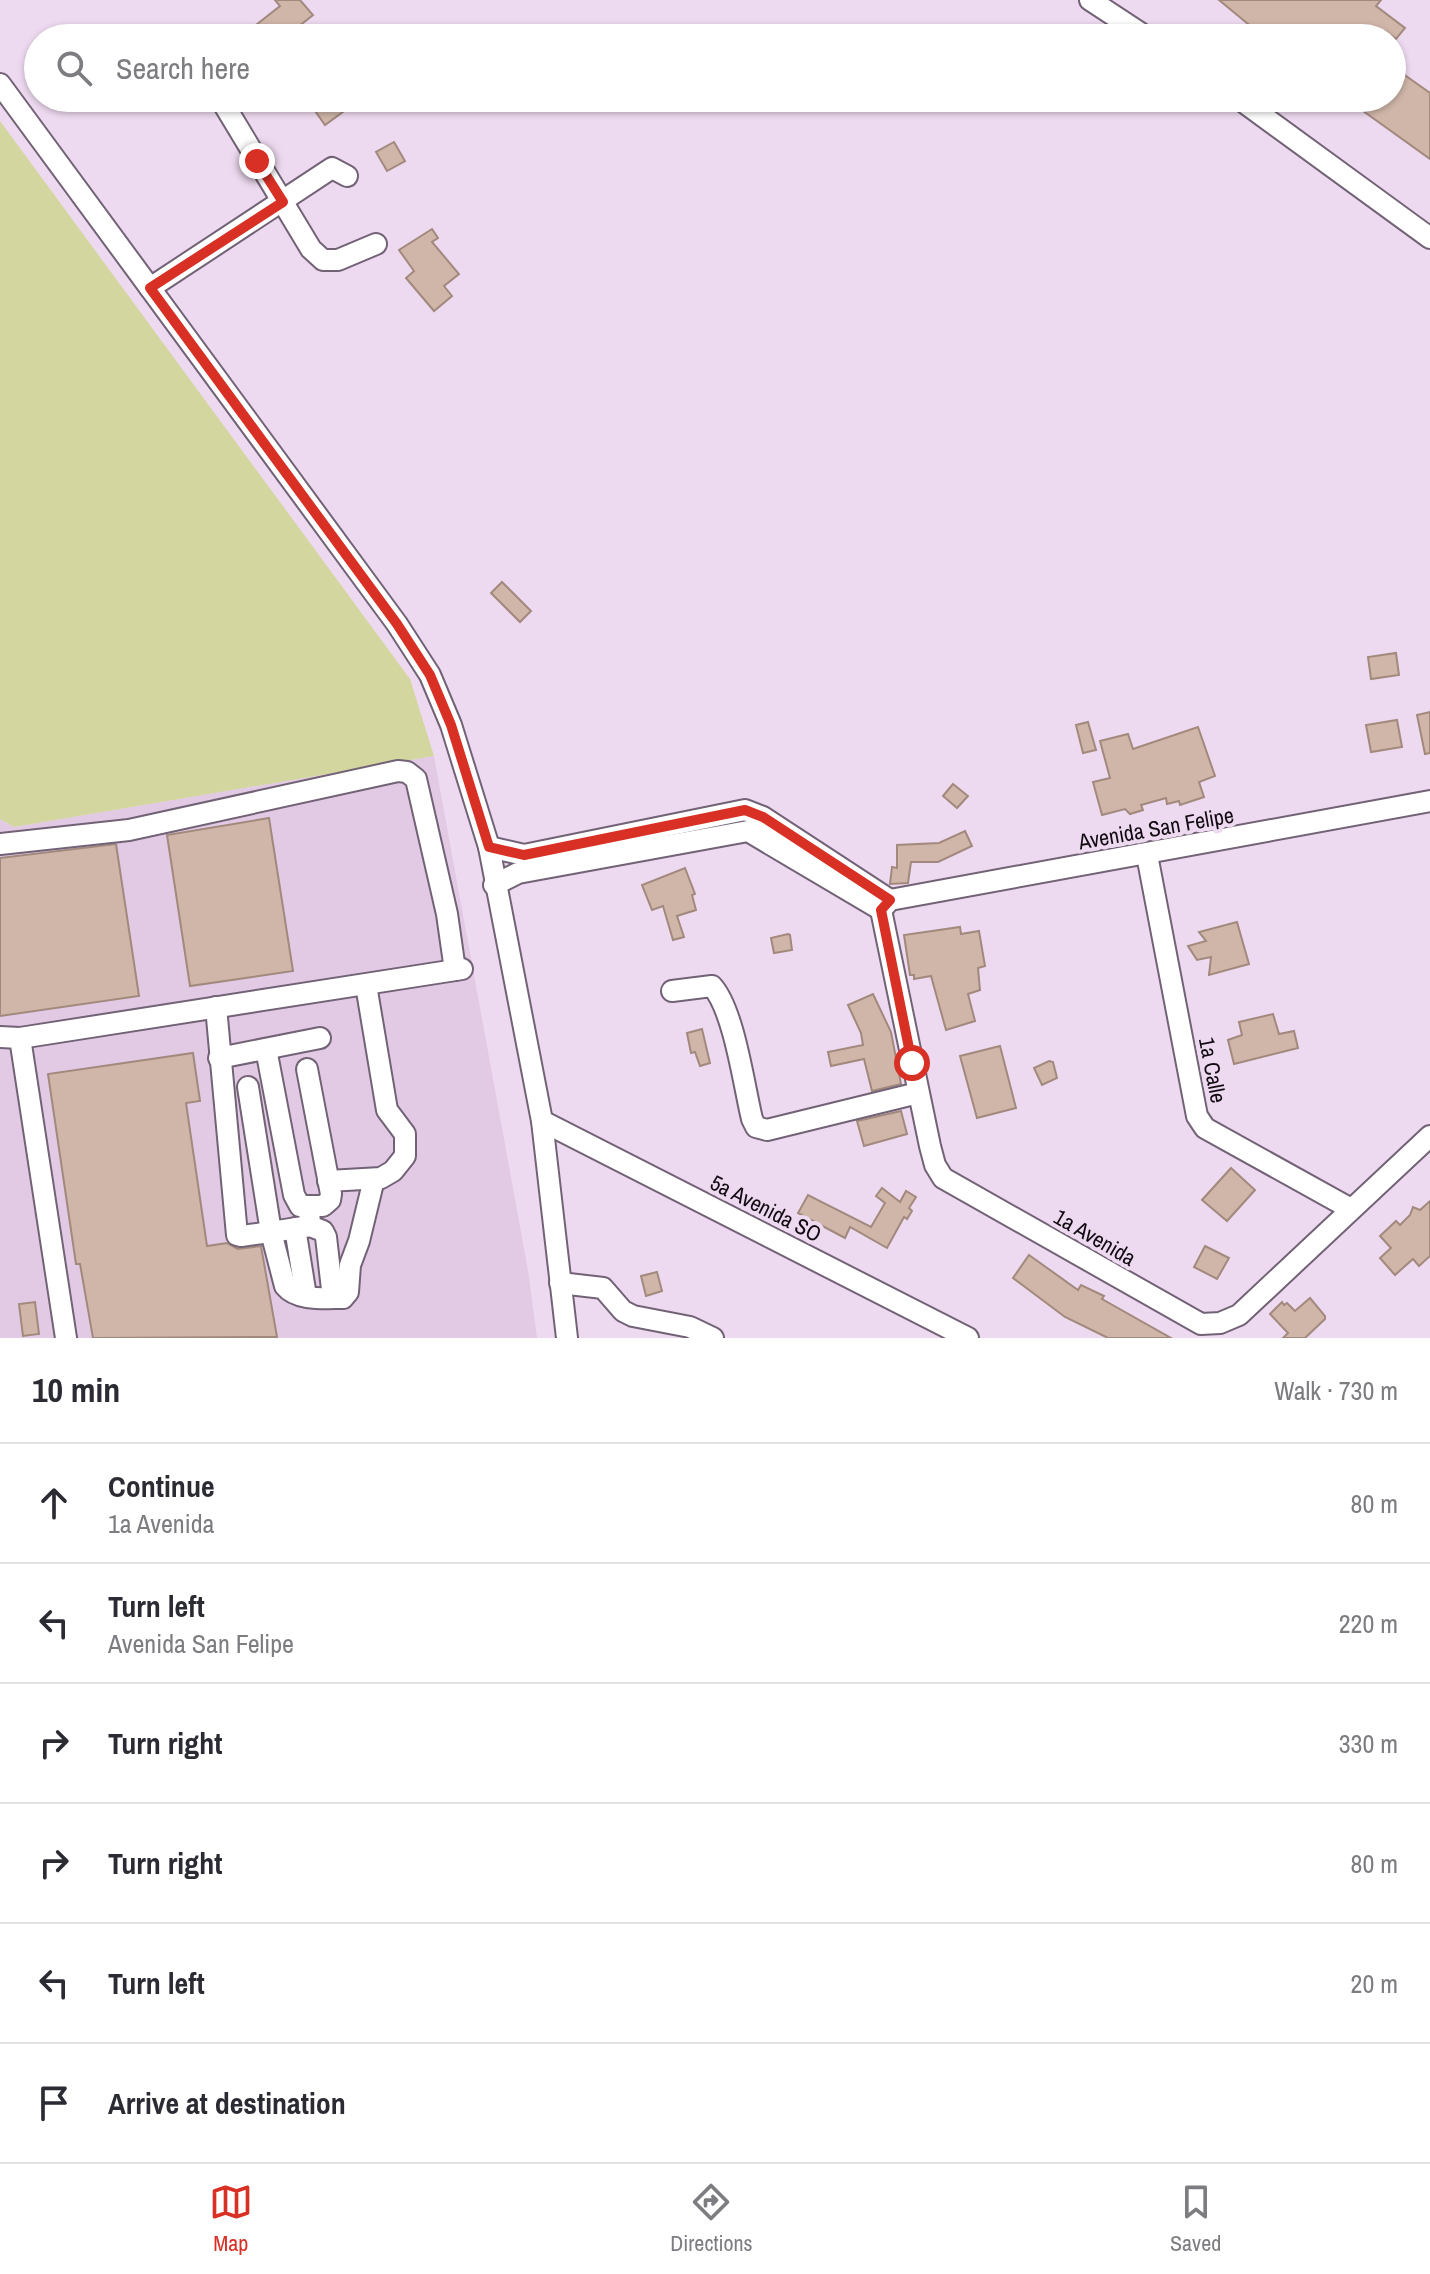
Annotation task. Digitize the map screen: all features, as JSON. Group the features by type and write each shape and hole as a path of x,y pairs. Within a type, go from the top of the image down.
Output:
{"street":[{"path":"1090,0 1127,24"},
{"path":"0,84 397,624 430,675 451,725 489,847 542,1121 567,1338"},
{"path":"228,112 311,249 323,260 338,260 376,244"},
{"path":"1257,112 1430,238"},
{"path":"150,288 283,202 319,174 332,168 347,176"},
{"path":"0,844 129,830 398,771 407,772 416,779 429,829 458,969 10,1037 66,1338"},
{"name":"Avenida San Felipe","path":"885,905 1430,801"},
{"path":"489,847 524,855 745,810 763,817 885,905"},
{"path":"494,885 518,873 748,831 885,905"},
{"name":"1a Calle","path":"1147,855 1197,1116 1205,1128 1351,1209"},
{"name":"1a Avenida","path":"885,905 918,1093 935,1165 943,1178 1201,1324 1220,1323 1239,1315 1430,1136"},
{"path":"328,1181 374,1179 393,1171 405,1156 405,1134 387,1110 366,985"},
{"path":"672,991 712,986 720,994 756,1127 767,1130 918,1093"},
{"path":"216,1007 237,1235 271,1232 305,1221 330,1200 307,1069"},
{"path":"219,1058 320,1038"},
{"path":"266,1049 294,1195 305,1221 306,1296"},
{"path":"248,1087 271,1232 289,1291 333,1298 343,1298 348,1292 350,1265 374,1179"},
{"name":"5a Avenida SO","path":"542,1121 968,1338"},
{"path":"305,1221 323,1231 326,1237 333,1298"},
{"path":"560,1283 603,1288 623,1311 633,1316 690,1327 713,1338"}],"shaded area":[{"path":"434,756 528,1270 537,1338 0,1338 0,819 14,827"}],"green space":[{"path":"0,121 410,679 434,756 14,827 0,819"}],"building":[{"path":"275,0 300,0 313,15 302,24 257,24 280,6"},
{"path":"1219,0 1381,0 1376,6 1400,24 1248,24"},
{"path":"1406,76 1430,93 1430,159 1365,112 1406,112"},
{"path":"316,112 343,112 325,125"},
{"path":"394,142 405,161 387,171 376,152"},
{"path":"432,229 438,238 432,242 459,274 444,286 452,296 434,311 406,278 414,271 399,250"},
{"path":"502,582 531,611 520,622 491,593"},
{"path":"1396,653 1399,675 1371,679 1368,657"},
{"path":"1430,712 1430,753 1425,754 1417,715"},
{"path":"1397,720 1402,747 1371,752 1366,725"},
{"path":"1088,722 1096,750 1083,753 1076,725"},
{"path":"1198,727 1215,776 1199,782 1204,797 1180,805 1179,801 1167,804 1166,798 1141,805 1143,810 1130,814 1125,809 1102,815 1093,782 1110,778 1100,741 1128,734 1133,749"},
{"path":"953,784 968,796 957,808 943,796"},
{"path":"269,818 293,971 190,986 167,835"},
{"path":"965,831 972,846 938,862 911,862 908,883 890,884 892,867 897,868 897,845 939,843"},
{"path":"116,844 139,996 0,1016 0,858"},
{"path":"685,868 695,894 692,895 696,910 677,916 684,937 673,940 663,906 652,910 642,885"},
{"path":"1237,922 1249,964 1209,975 1211,957 1197,960 1188,946 1206,941 1199,932"},
{"path":"960,927 961,934 979,931 985,966 978,968 980,990 968,994 975,1021 946,1030 931,976 914,979 914,975 910,975 904,935"},
{"path":"788,934 792,950 774,953 771,938"},
{"path":"873,994 891,1032 901,1084 872,1091 864,1059 831,1066 828,1052 863,1045 848,1005"},
{"path":"1273,1014 1279,1034 1294,1031 1298,1048 1234,1064 1228,1040 1242,1035 1239,1022"},
{"path":"702,1029 710,1063 700,1066 695,1052 691,1053 687,1033"},
{"path":"1000,1046 1016,1108 977,1118 960,1056"},
{"path":"193,1053 200,1101 186,1103 207,1246 227,1243 238,1249 261,1246 277,1337 93,1338 80,1264 76,1264 48,1074"},
{"path":"1053,1062 1057,1078 1042,1085 1034,1068"},
{"path":"901,1111 907,1134 864,1146 857,1121"},
{"path":"1231,1168 1255,1190 1227,1221 1202,1200"},
{"path":"882,1188 900,1202 906,1191 916,1197 909,1208 912,1211 907,1219 904,1217 887,1248 850,1227 845,1238 798,1213 808,1195 871,1227 885,1203 876,1196"},
{"path":"1430,1201 1430,1256 1419,1266 1413,1259 1395,1275 1380,1258 1391,1248 1380,1236 1396,1221 1400,1225 1413,1207 1420,1210"},
{"path":"1205,1246 1229,1258 1217,1279 1194,1267"},
{"path":"1029,1255 1078,1290 1081,1285 1104,1296 1102,1299 1171,1338 1108,1338 1065,1317 1013,1278"},
{"path":"657,1272 662,1291 646,1296 641,1276"},
{"path":"1310,1298 1325,1319 1305,1338 1283,1338 1288,1333 1270,1314 1282,1302 1295,1311"},
{"path":"35,1302 39,1334 23,1336 19,1304"}],"route":[{"path":"257,161 283,202 150,288 397,624 430,675 451,725 489,847 524,855 745,810 763,817 890,900 881,910 912,1063"}]}
